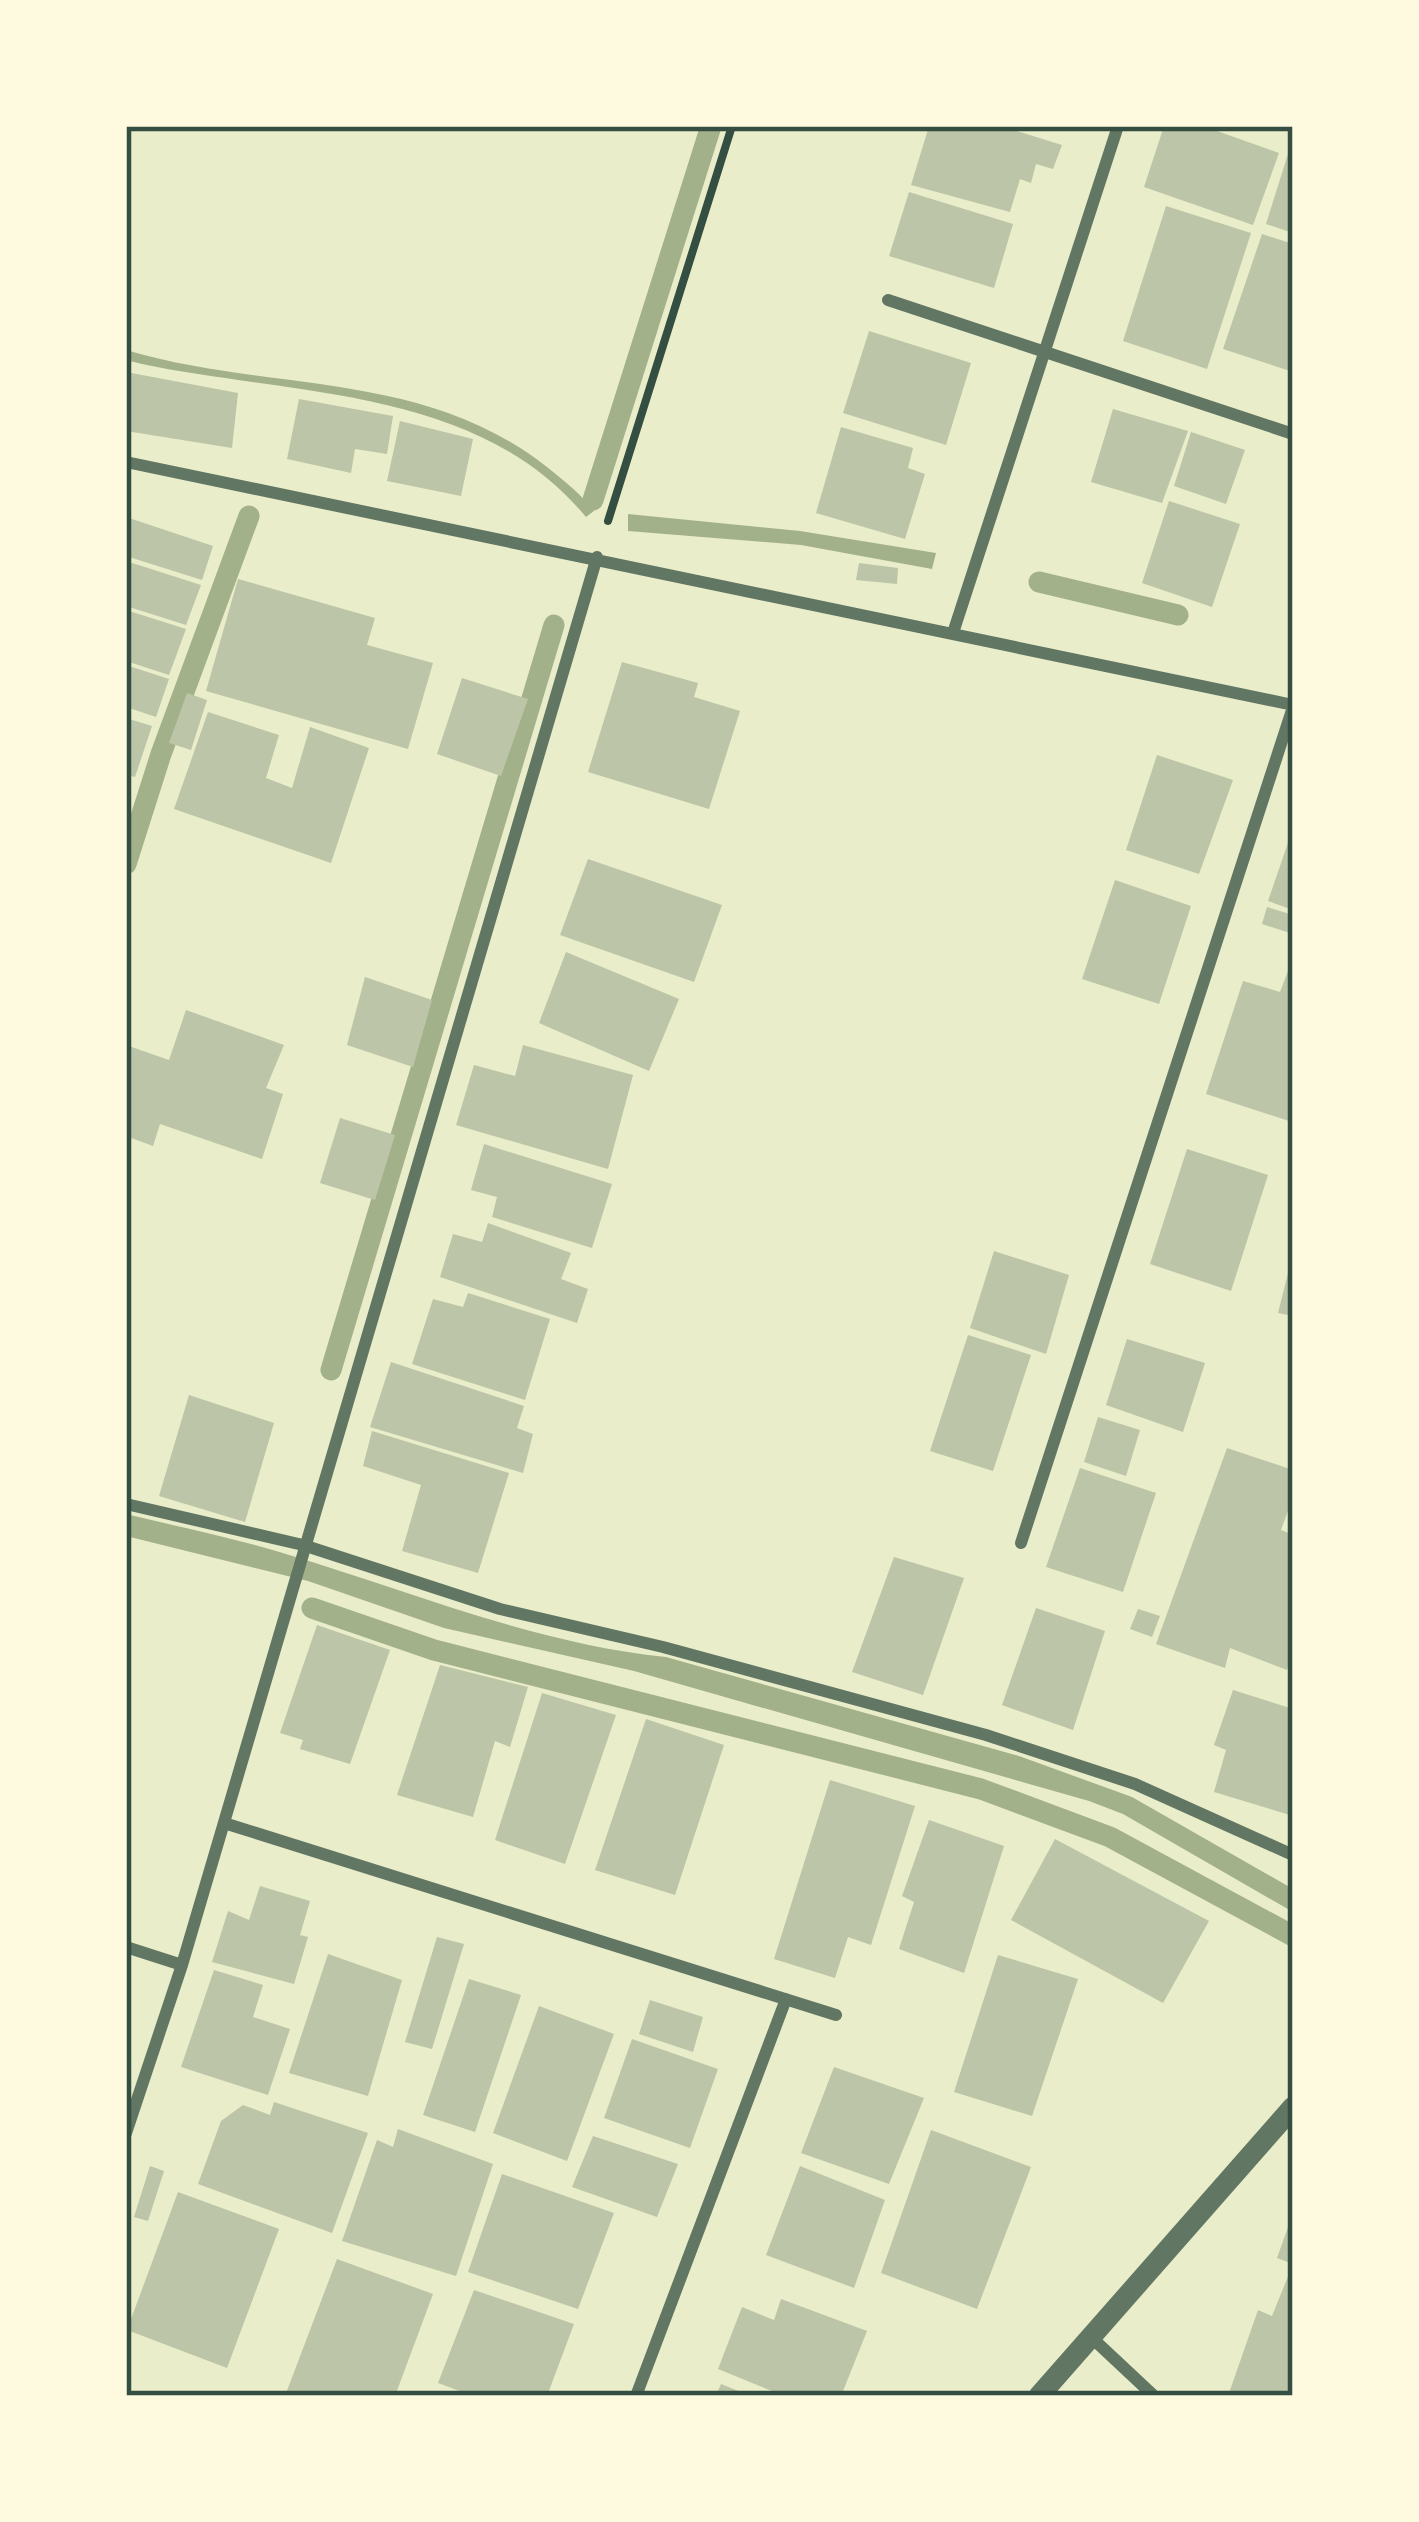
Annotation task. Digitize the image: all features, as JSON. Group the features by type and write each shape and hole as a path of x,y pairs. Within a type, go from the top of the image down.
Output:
{"street":[{"path":"952,633 1118,126"},
{"path":"888,300 1293,434"},
{"path":"126,462 1293,706 1021,1543"},
{"path":"126,2133 182,1965 597,557"},
{"path":"126,1504 303,1545 469,1600 663,1647 1083,1765 1293,1856"},
{"path":"224,1823 836,2015"},
{"path":"126,1947 182,1965"},
{"path":"636,2396 786,1999"},
{"path":"1039,2396 1293,2107"},
{"path":"1091,2336 1154,2396"}],"path":[{"path":"597,557 732,126"}],"shaded area":[{"path":"126,350 396,398 448,413 499,435 547,467 594,511 586,517 542,474 492,442 438,419 380,403 142,364 126,360"},
{"path":"628,514 800,531 936,553 932,569 801,545 628,531"},
{"path":"126,1514 266,1548 521,1628 666,1657 1019,1756 1132,1797 1293,1889 1293,1912 1123,1814 1089,1801 634,1671 444,1628 308,1581 126,1536"}],"building":[{"path":"929,126 1001,126 1062,145 1053,169 1036,164 1031,183 1020,179 1010,212 911,185"},
{"path":"1164,126 1203,126 1279,153 1253,225 1144,187"},
{"path":"1293,141 1293,233 1266,224"},
{"path":"909,192 1013,224 994,288 889,256"},
{"path":"1166,206 1251,233 1207,369 1123,341"},
{"path":"1262,234 1293,244 1293,372 1223,349"},
{"path":"869,331 971,363 946,445 843,413"},
{"path":"126,372 238,393 232,448 126,431"},
{"path":"299,399 393,416 387,454 355,449 351,473 287,459"},
{"path":"1113,409 1188,431 1162,503 1091,482"},
{"path":"400,421 473,439 461,496 387,481"},
{"path":"841,427 913,448 908,468 925,474 905,539 816,513"},
{"path":"1191,432 1245,450 1226,504 1174,486"},
{"path":"1169,501 1240,524 1212,607 1142,583"},
{"path":"126,517 213,546 202,580 126,556"},
{"path":"126,561 201,585 186,625 126,606"},
{"path":"859,563 898,568 897,584 856,580"},
{"path":"238,579 375,618 367,645 433,663 408,749 206,691"},
{"path":"126,610 186,629 169,675 126,661"},
{"path":"622,662 698,683 694,697 740,711 709,809 588,772"},
{"path":"126,665 169,679 156,717 126,707"},
{"path":"462,678 528,699 501,776 437,754"},
{"path":"187,693 207,700 191,750 169,743"},
{"path":"208,712 279,735 266,778 292,788 310,727 369,748 331,863 174,809"},
{"path":"126,718 152,726 135,777 126,775"},
{"path":"1157,755 1233,780 1199,874 1126,850"},
{"path":"1293,828 1293,910 1268,901"},
{"path":"588,859 722,905 694,982 560,935"},
{"path":"1115,880 1191,906 1159,1004 1082,979"},
{"path":"1267,907 1293,915 1293,934 1262,924"},
{"path":"566,952 679,999 649,1071 539,1023"},
{"path":"1288,971 1293,972 1293,1109 1289,1121 1206,1094 1243,981 1280,992"},
{"path":"365,977 432,1000 413,1067 347,1045"},
{"path":"186,1010 284,1045 266,1088 283,1094 262,1159 160,1124 153,1146 126,1136 126,1045 169,1060"},
{"path":"523,1045 633,1075 608,1169 456,1125 474,1065 515,1076"},
{"path":"340,1118 395,1135 375,1200 320,1183"},
{"path":"484,1144 612,1184 592,1248 492,1217 497,1197 471,1190"},
{"path":"1187,1149 1268,1175 1231,1291 1150,1264"},
{"path":"488,1223 571,1253 561,1279 588,1289 577,1323 440,1277 453,1234 482,1242"},
{"path":"994,1251 1069,1275 1046,1354 970,1328"},
{"path":"1293,1261 1293,1316 1278,1313"},
{"path":"468,1293 550,1319 525,1400 412,1364 433,1299 463,1307"},
{"path":"968,1335 1031,1355 993,1471 930,1451"},
{"path":"1127,1339 1205,1363 1183,1432 1106,1405"},
{"path":"391,1362 524,1406 517,1428 533,1434 523,1473 370,1427"},
{"path":"189,1395 274,1423 245,1522 159,1496"},
{"path":"1098,1417 1140,1430 1126,1476 1084,1462"},
{"path":"372,1431 509,1473 478,1573 402,1551 421,1485 363,1466"},
{"path":"1227,1448 1293,1470 1293,1497 1281,1530 1293,1535 1293,1651 1287,1670 1230,1648 1225,1668 1156,1644"},
{"path":"1080,1468 1156,1493 1123,1592 1046,1567"},
{"path":"894,1557 964,1578 923,1695 852,1672"},
{"path":"1036,1608 1105,1631 1073,1730 1002,1705"},
{"path":"1138,1609 1160,1616 1152,1637 1130,1629"},
{"path":"317,1625 390,1650 350,1764 300,1749 303,1740 280,1733"},
{"path":"440,1665 528,1687 510,1747 495,1741 473,1817 397,1795"},
{"path":"1233,1690 1293,1709 1293,1816 1214,1792 1226,1750 1214,1745"},
{"path":"542,1693 616,1715 565,1864 495,1840"},
{"path":"646,1719 724,1745 675,1895 595,1870"},
{"path":"830,1780 915,1806 871,1945 848,1937 835,1978 774,1959"},
{"path":"929,1820 1004,1846 964,1973 899,1949 914,1902 902,1896"},
{"path":"1055,1839 1209,1921 1163,2003 1011,1920"},
{"path":"260,1886 310,1901 300,1935 308,1937 294,1984 212,1962 228,1911 249,1920"},
{"path":"437,1937 464,1944 432,2049 405,2042"},
{"path":"328,1954 402,1980 368,2096 289,2073"},
{"path":"998,1955 1078,1979 1032,2116 954,2092"},
{"path":"214,1970 263,1985 253,2017 290,2029 268,2095 181,2067"},
{"path":"469,1979 521,1995 475,2132 423,2115"},
{"path":"650,2000 703,2017 693,2052 639,2034"},
{"path":"539,2006 614,2034 567,2161 493,2133"},
{"path":"632,2039 718,2069 690,2148 604,2118"},
{"path":"834,2067 924,2098 889,2184 801,2153"},
{"path":"274,2102 368,2133 332,2233 198,2184 221,2121 243,2105 270,2115"},
{"path":"398,2129 493,2164 456,2276 342,2241 377,2140 393,2147"},
{"path":"931,2130 1031,2167 977,2309 881,2273"},
{"path":"593,2136 678,2164 657,2217 572,2187"},
{"path":"150,2166 164,2171 148,2221 134,2217"},
{"path":"800,2166 885,2200 854,2288 766,2255"},
{"path":"502,2174 614,2213 578,2309 468,2272"},
{"path":"178,2192 279,2229 227,2368 127,2330"},
{"path":"1293,2213 1293,2264 1277,2258"},
{"path":"337,2259 433,2294 395,2396 285,2396"},
{"path":"1289,2274 1293,2275 1293,2396 1228,2396 1258,2310 1272,2316"},
{"path":"474,2290 574,2324 547,2396 473,2396 438,2383"},
{"path":"781,2299 867,2331 841,2396 784,2396 718,2369 742,2307 774,2320"},
{"path":"721,2384 751,2396 716,2396"}],"waterway":[{"path":"593,500 711,126"},
{"path":"126,864 161,754 249,516"},
{"path":"1039,582 1178,615"},
{"path":"331,1370 554,625"},
{"path":"312,1608 434,1650 981,1789 1110,1837 1293,1936"}]}
